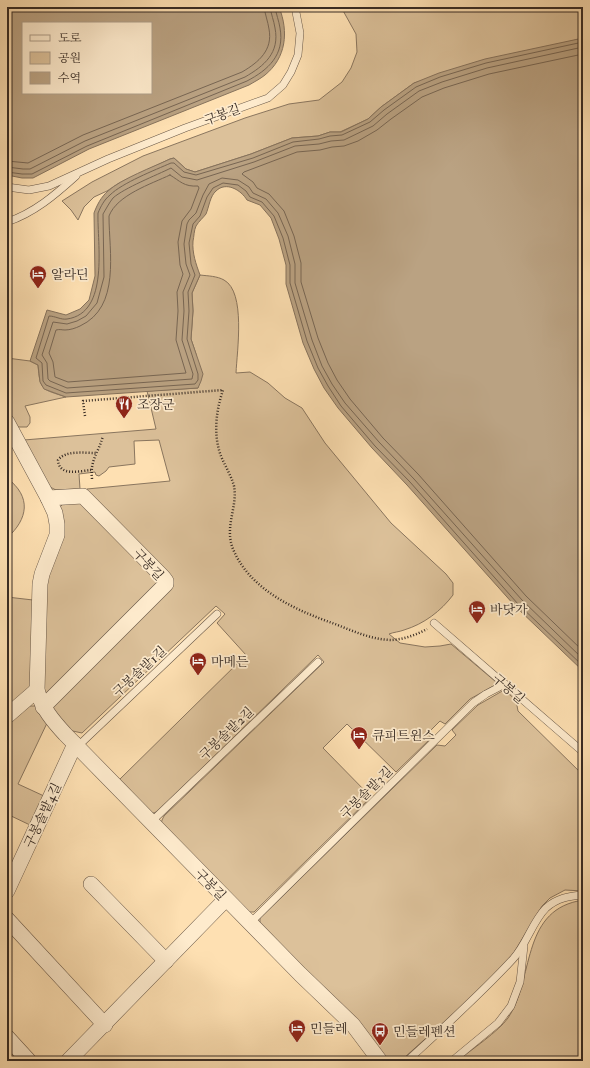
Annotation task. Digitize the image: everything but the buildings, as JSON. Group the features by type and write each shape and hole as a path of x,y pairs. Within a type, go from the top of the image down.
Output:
{"street":[{"name":"구봉길","path":"7,422 48,498 55,513 57,524 57,535 42,574 40,584 37,690 43,707 54,722 226,899 353,1025 380,1061"},
{"name":"구봉길","path":"43,707 166,584 163,577 83,496 48,498"},
{"path":"7,716 37,690"},
{"name":"구봉솔밭4길","path":"8,888 76,745"},
{"path":"91,884 166,960"},
{"path":"68,1061 105,1025 226,899"},
{"path":"7,919 105,1025"},
{"path":"7,1037 29,1061"}],"lane":[{"name":"구봉길","path":"7,187 29,190 49,186 108,159 268,98 283,85 291,72 298,54 300,33 295,7"},
{"name":"구봉길","path":"7,222 22,216 44,203 82,171"},
{"name":"구봉솔밭1길","path":"76,745 217,614"},
{"name":"구봉길","path":"434,624 583,752"},
{"name":"구봉솔밭2길","path":"151,822 318,662"},
{"name":"구봉솔밭3길","path":"250,923 473,703 505,684"},
{"path":"407,1061 473,1000 514,959 525,945 539,917 546,908 564,897 583,895"},
{"path":"452,1061 498,1023 511,1006 520,982 525,945"}],"path":[{"path":"85,416 84,401 223,390 217,411 217,437 220,454 234,488 230,537 233,548 244,569 266,590 289,605 310,615 367,637 391,640 418,634 434,624"},
{"path":"92,479 93,458 103,436"},
{"path":"92,470 67,472 59,465 58,460 61,456 66,454 96,453"}],"green space":[{"path":"341,7 583,7 583,38 414,83 381,107 368,119 340,132 330,132 318,136 292,138 251,154 195,172 186,169 174,158 170,159 119,183 94,197 84,207 78,220 62,201 92,182 143,156 245,118 289,104 319,100 342,82 351,68 357,52 356,34"},
{"path":"200,275 224,280 231,287 235,296 239,323 236,373 250,372 268,383 285,398 302,408 325,443 391,523 446,574 453,583 453,595 437,612 425,621 402,631 389,634 400,643 425,647 451,644 497,684 470,699 445,724 440,721 430,731 430,739 396,772 347,724 323,748 371,797 254,912 246,912 161,825 162,820 164,816 324,662 318,655 158,811 154,813 149,812 118,781 246,655 217,623 225,614 216,606 82,733 68,730 43,694 45,585 58,509 63,504 81,502 87,489 170,481 159,440 134,441 135,464 109,467 99,476 96,475 95,472 79,474 80,489 56,490 48,486 24,440 156,429 147,391 198,388 196,354 191,339 193,311 192,293"},
{"path":"7,358 30,361 38,365 41,384 44,388 66,397 25,406 30,417 30,423 27,427 17,427 7,409"},
{"path":"7,478 15,485 24,500 24,508 23,516 14,531 7,538"},
{"path":"7,597 33,600 30,685 28,690 7,709"},
{"path":"504,690 516,700 518,711 583,775 583,891 565,890 550,898 542,906 513,954 502,967 472,997 405,1057 399,1061 388,1061 363,1028 260,925 260,918 437,745 445,746 456,735 452,730 478,705"},
{"path":"28,706 37,706 48,721 18,784 44,796 30,825 7,814 7,724"},
{"path":"578,901 583,901 583,1061 457,1061 492,1034 508,1018 522,985 531,949 538,933 547,919 560,908"}],"water":[{"path":"7,7 279,7 284,26 284,44 277,61 272,68 259,79 249,85 89,149 33,178 22,178 7,175"},
{"path":"583,38 583,671 515,606 372,448 338,408 324,388 303,343 286,284 286,265 279,239 271,218 260,205 247,200 237,190 224,187 216,191 211,199 206,214 197,224 194,231 193,250 200,275 192,293 193,311 191,339 203,374 198,388 66,397 44,389 40,382 38,365 30,361 47,310 66,315 80,309 89,300 95,276 94,213 101,198 121,182 174,158 186,169 195,172 251,154 292,138 318,136 330,132 341,132 368,119 381,107 414,83 439,73 485,59"}],"waterway":[{"path":"579,7 583,22"}],"place":[{"name":"알라딘","path":"38,289"},
{"name":"조장군","path":"124,419"},
{"name":"바닷가","path":"477,624"},
{"name":"마메든","path":"198,676"},
{"name":"큐피트윈스","path":"359,750"},
{"name":"민들레","path":"297,1043"},
{"name":"민들레펜션","path":"380,1046"}]}
